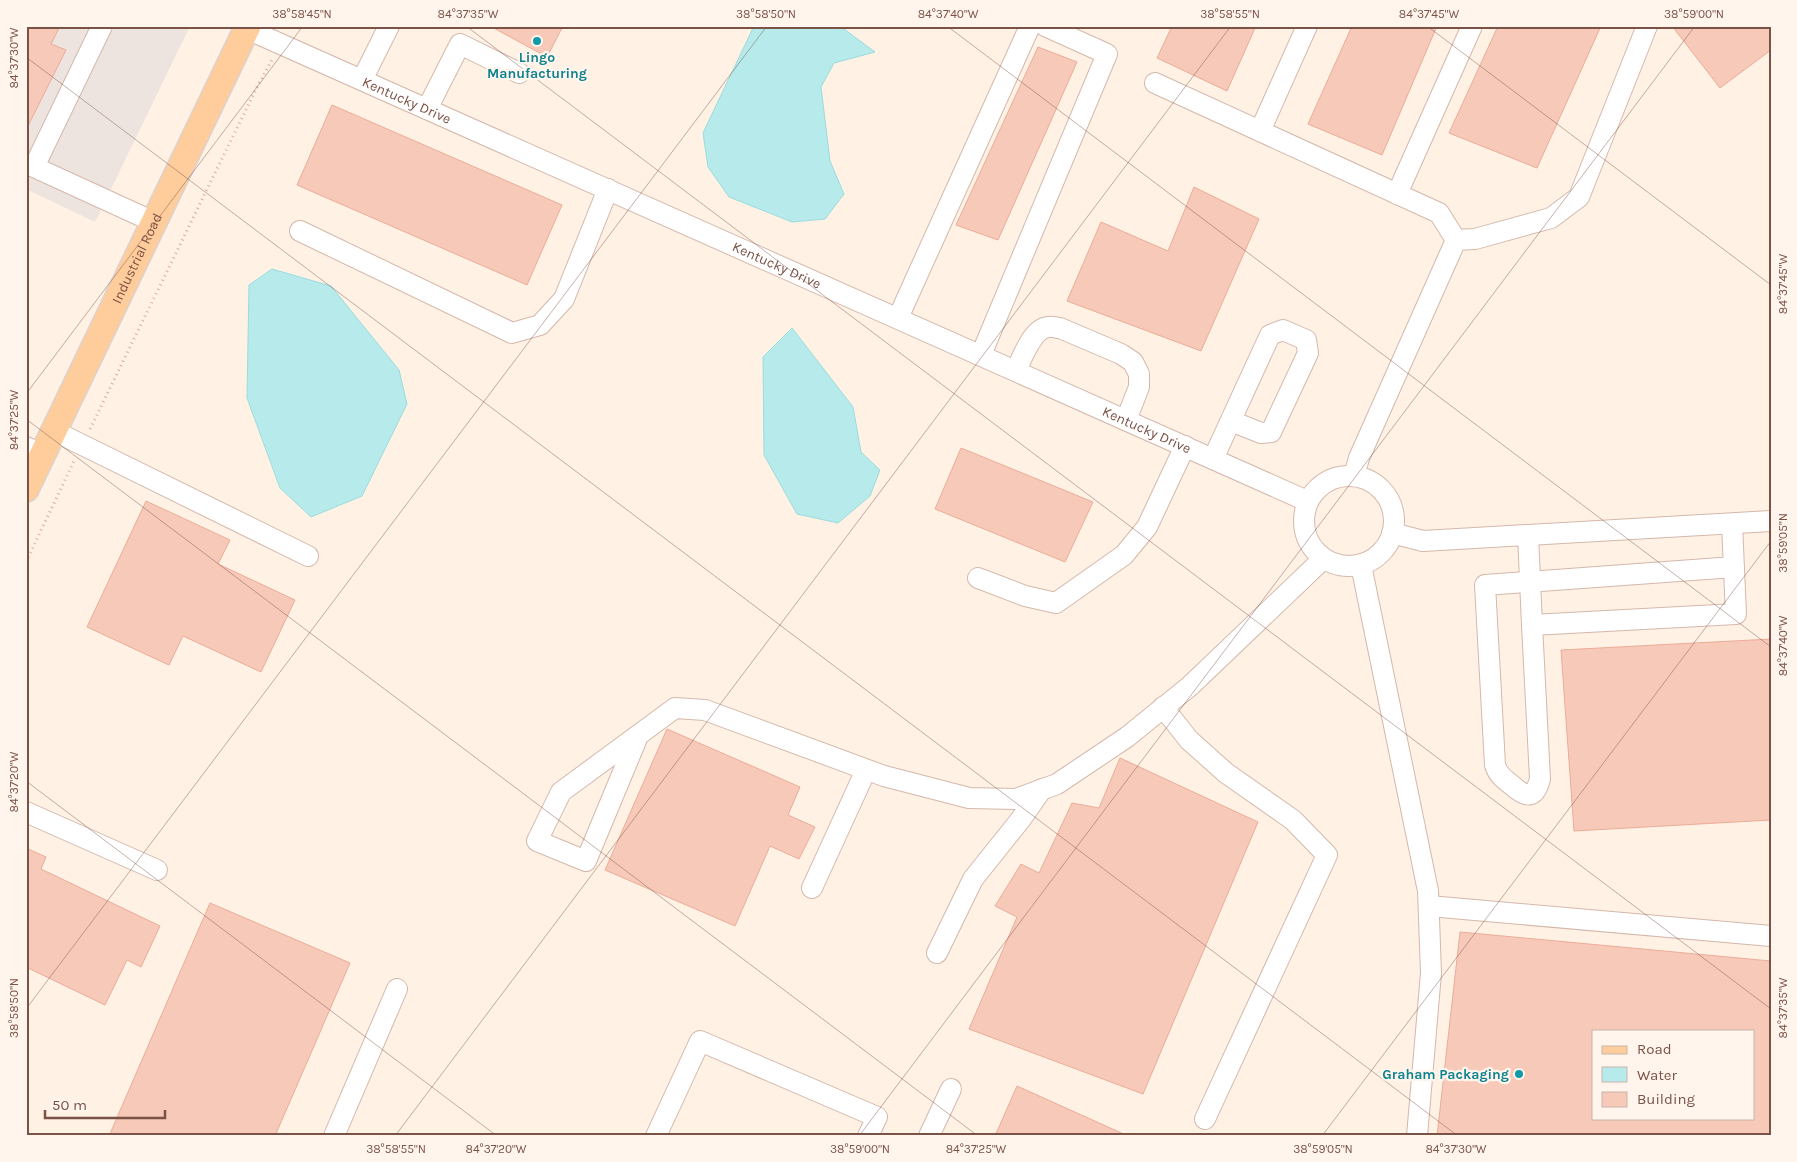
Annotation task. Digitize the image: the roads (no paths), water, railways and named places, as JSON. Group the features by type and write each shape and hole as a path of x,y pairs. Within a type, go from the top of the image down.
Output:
{"main road":[{"name":"Industrial Road","path":"26,489 35,451 54,431 248,28"}],"street":[{"path":"102,26 30,165 154,222"},
{"path":"362,80 389,26"},
{"path":"898,318 1030,26"},
{"path":"981,355 1107,54 1045,26"},
{"path":"1260,131 1307,26"},
{"path":"1397,194 1472,26"},
{"path":"1456,240 1475,239 1551,218 1579,198 1647,26"},
{"name":"Kentucky Drive","path":"248,28 1308,502"},
{"path":"427,109 460,44 519,73"},
{"path":"1155,83 1439,213 1456,240"},
{"path":"300,232 512,333 540,325 564,299 608,189"},
{"path":"1354,476 1359,458 1456,240"},
{"path":"1016,371 1031,339 1042,328 1049,326 1060,328 1121,354 1133,362 1139,374 1139,387 1126,420"},
{"path":"1213,459 1270,335 1283,330 1306,340 1308,353 1271,432 1261,434 1231,420"},
{"path":"54,431 308,556"},
{"path":"978,578 1025,596 1056,603 1124,555 1147,527 1185,446"},
{"path":"1354,476 1369,480 1382,490 1390,503 1394,518 1392,533 1386,547 1375,558 1361,565 1348,567 1323,559 1311,548 1304,533 1303,517 1308,502 1319,486 1336,477 1354,476"},
{"path":"1392,533 1423,541 1771,521"},
{"path":"1532,625 1736,614 1732,524"},
{"path":"1528,535 1530,581 1532,625 1540,779 1538,787 1529,796 1523,795 1501,776 1495,765 1485,585 1530,581 1734,567"},
{"path":"638,736 586,861 537,841 561,792 674,708 705,710 884,776 969,798 1016,799 1057,784 1126,737 1190,686 1323,559"},
{"path":"1361,565 1428,891 1430,973 1418,1136"},
{"path":"1163,707 1189,740 1226,773 1293,820 1327,855 1205,1119"},
{"path":"812,888 866,770"},
{"path":"937,953 973,879 1021,819 1042,789"},
{"path":"26,812 157,870"},
{"path":"1428,906 1771,936"},
{"path":"334,1136 397,989"},
{"path":"656,1136 700,1041 877,1117 868,1136"},
{"path":"929,1136 951,1089"}],"water":[{"path":"754,26 840,26 875,52 834,63 821,87 830,161 844,194 825,219 792,222 729,197 708,167 703,133"},
{"path":"272,269 331,286 399,370 407,404 362,496 311,517 280,488 247,398 249,285"},
{"path":"792,328 853,407 861,452 880,470 870,496 838,523 797,514 764,455 763,357"}],"place":[{"name":"Lingo Manufacturing","path":"537,41"},
{"name":"Graham Packaging","path":"1519,1074"}]}
